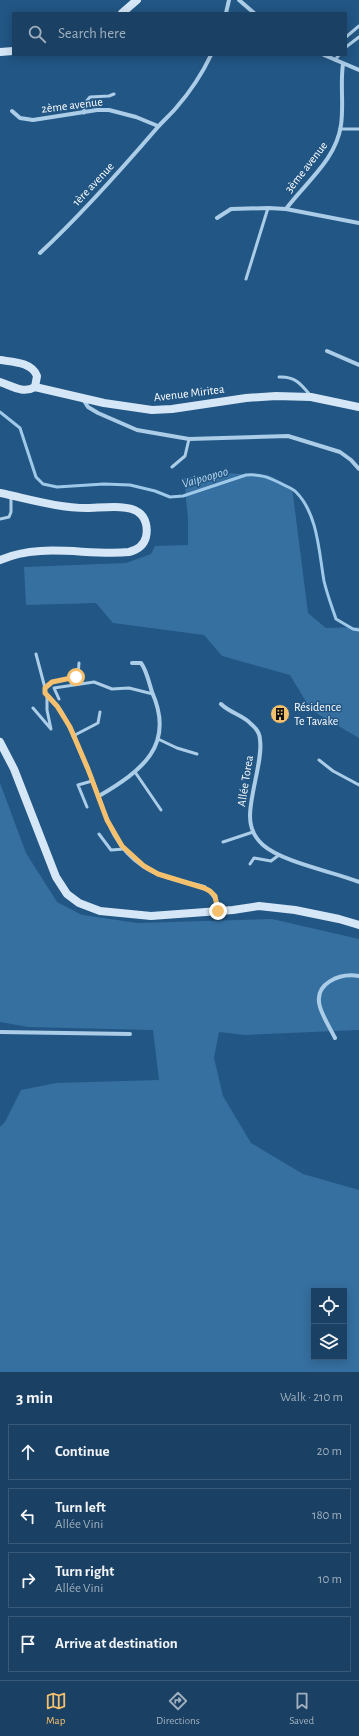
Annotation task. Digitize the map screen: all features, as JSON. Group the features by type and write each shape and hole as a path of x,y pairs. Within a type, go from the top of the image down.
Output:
{"main road":[{"path":"123,12 137,0"},
{"path":"0,52 12,50"},
{"path":"0,360 24,364 32,368 37,376 35,387"},
{"name":"Avenue Miritea","path":"0,382 21,390 28,390 35,387 83,399 131,408 152,410 253,397 276,396 311,397 359,407"},
{"path":"0,493 73,508 128,508 138,511 143,516 147,531 143,544 136,550 129,552 37,551 17,554 0,560"},
{"path":"0,742 14,769 56,877 61,886 79,903 92,909 122,914 167,915 258,906 295,910 359,924"}],"street":[{"path":"226,12 229,0"},
{"path":"239,0 253,12"},
{"name":"1ère avenue","path":"40,253 57,238 138,152 158,126 189,92 210,56"},
{"path":"327,56 359,70"},
{"name":"3ème avenue","path":"286,209 298,192 318,172 332,154 340,129 343,64"},
{"name":"2ème avenue","path":"12,111 20,118 26,120 109,110 122,112 158,126"},
{"path":"217,218 231,209 268,208 286,209 359,223"},
{"path":"327,351 359,365"},
{"path":"83,399 88,407 98,413 136,430 189,439 288,436 340,452 351,460 359,469"},
{"path":"99,796 134,772 150,757 158,739 160,721 158,704 142,663 132,663"},
{"path":"45,688 45,693 57,706 73,736 99,796 107,820 124,849 144,866 158,874 210,891 215,896 218,911"},
{"name":"Allée Torea","path":"220,704 226,709 247,720 259,734 261,741 250,806 250,823 253,832"},
{"path":"253,832 264,846 279,855 359,882"},
{"path":"336,1038 320,1007 320,992 325,984 333,979 344,975 359,976"},
{"path":"0,1032 130,1034"}],"lane":[{"path":"347,36 359,26"},
{"path":"347,46 359,36"},
{"path":"335,60 338,56"},
{"path":"84,113 84,104 90,97 109,96 114,94"},
{"path":"340,129 359,129"},
{"path":"246,279 268,208"},
{"path":"280,377 287,376 301,383 311,397"},
{"path":"172,467 185,456 189,439"},
{"path":"0,519 9,516 11,512 10,495"},
{"path":"36,654 45,688 52,682 78,676 79,663"},
{"path":"59,699 54,688 94,682 112,689 129,688 153,694"},
{"path":"33,708 51,729 47,710 47,696"},
{"path":"73,736 98,723 100,712"},
{"path":"158,739 197,754"},
{"path":"319,760 333,771 359,785"},
{"path":"134,772 161,810"},
{"path":"87,807 78,785 92,781"},
{"path":"223,842 253,832"},
{"path":"99,834 111,850 124,849"},
{"path":"250,864 254,858 271,861 279,855"}],"shaded area":[{"path":"220,473 268,475 292,487 308,613 326,628 359,627 359,738 311,710 290,675 222,656 204,635 113,623 96,603 26,605 24,567 126,563 151,554 155,546 188,545 188,519 184,478"},
{"path":"0,783 26,853 57,902 82,915 138,923 272,919 359,939 359,1030 245,1035 219,1032 214,1058 223,1096 251,1143 303,1174 359,1190 359,1372 0,1372 0,1127 5,1122 21,1090 56,1083 159,1080 153,1030 28,1027 0,1022"}],"waterway":[{"name":"Vaipoopoo","path":"0,412 20,428 36,477 43,484 57,487 104,484 130,485 155,491 170,497 183,496 246,475 251,475 268,478 293,489 303,501 313,522 319,546 324,581 336,619 353,629 359,630"}],"place":[{"name":"Résidence Te Tavake","path":"280,714"}],"route":[{"path":"76,677 52,682 45,688 45,693 57,706 70,727 114,835 128,854 144,866 158,874 210,891 215,896 218,911"}]}
